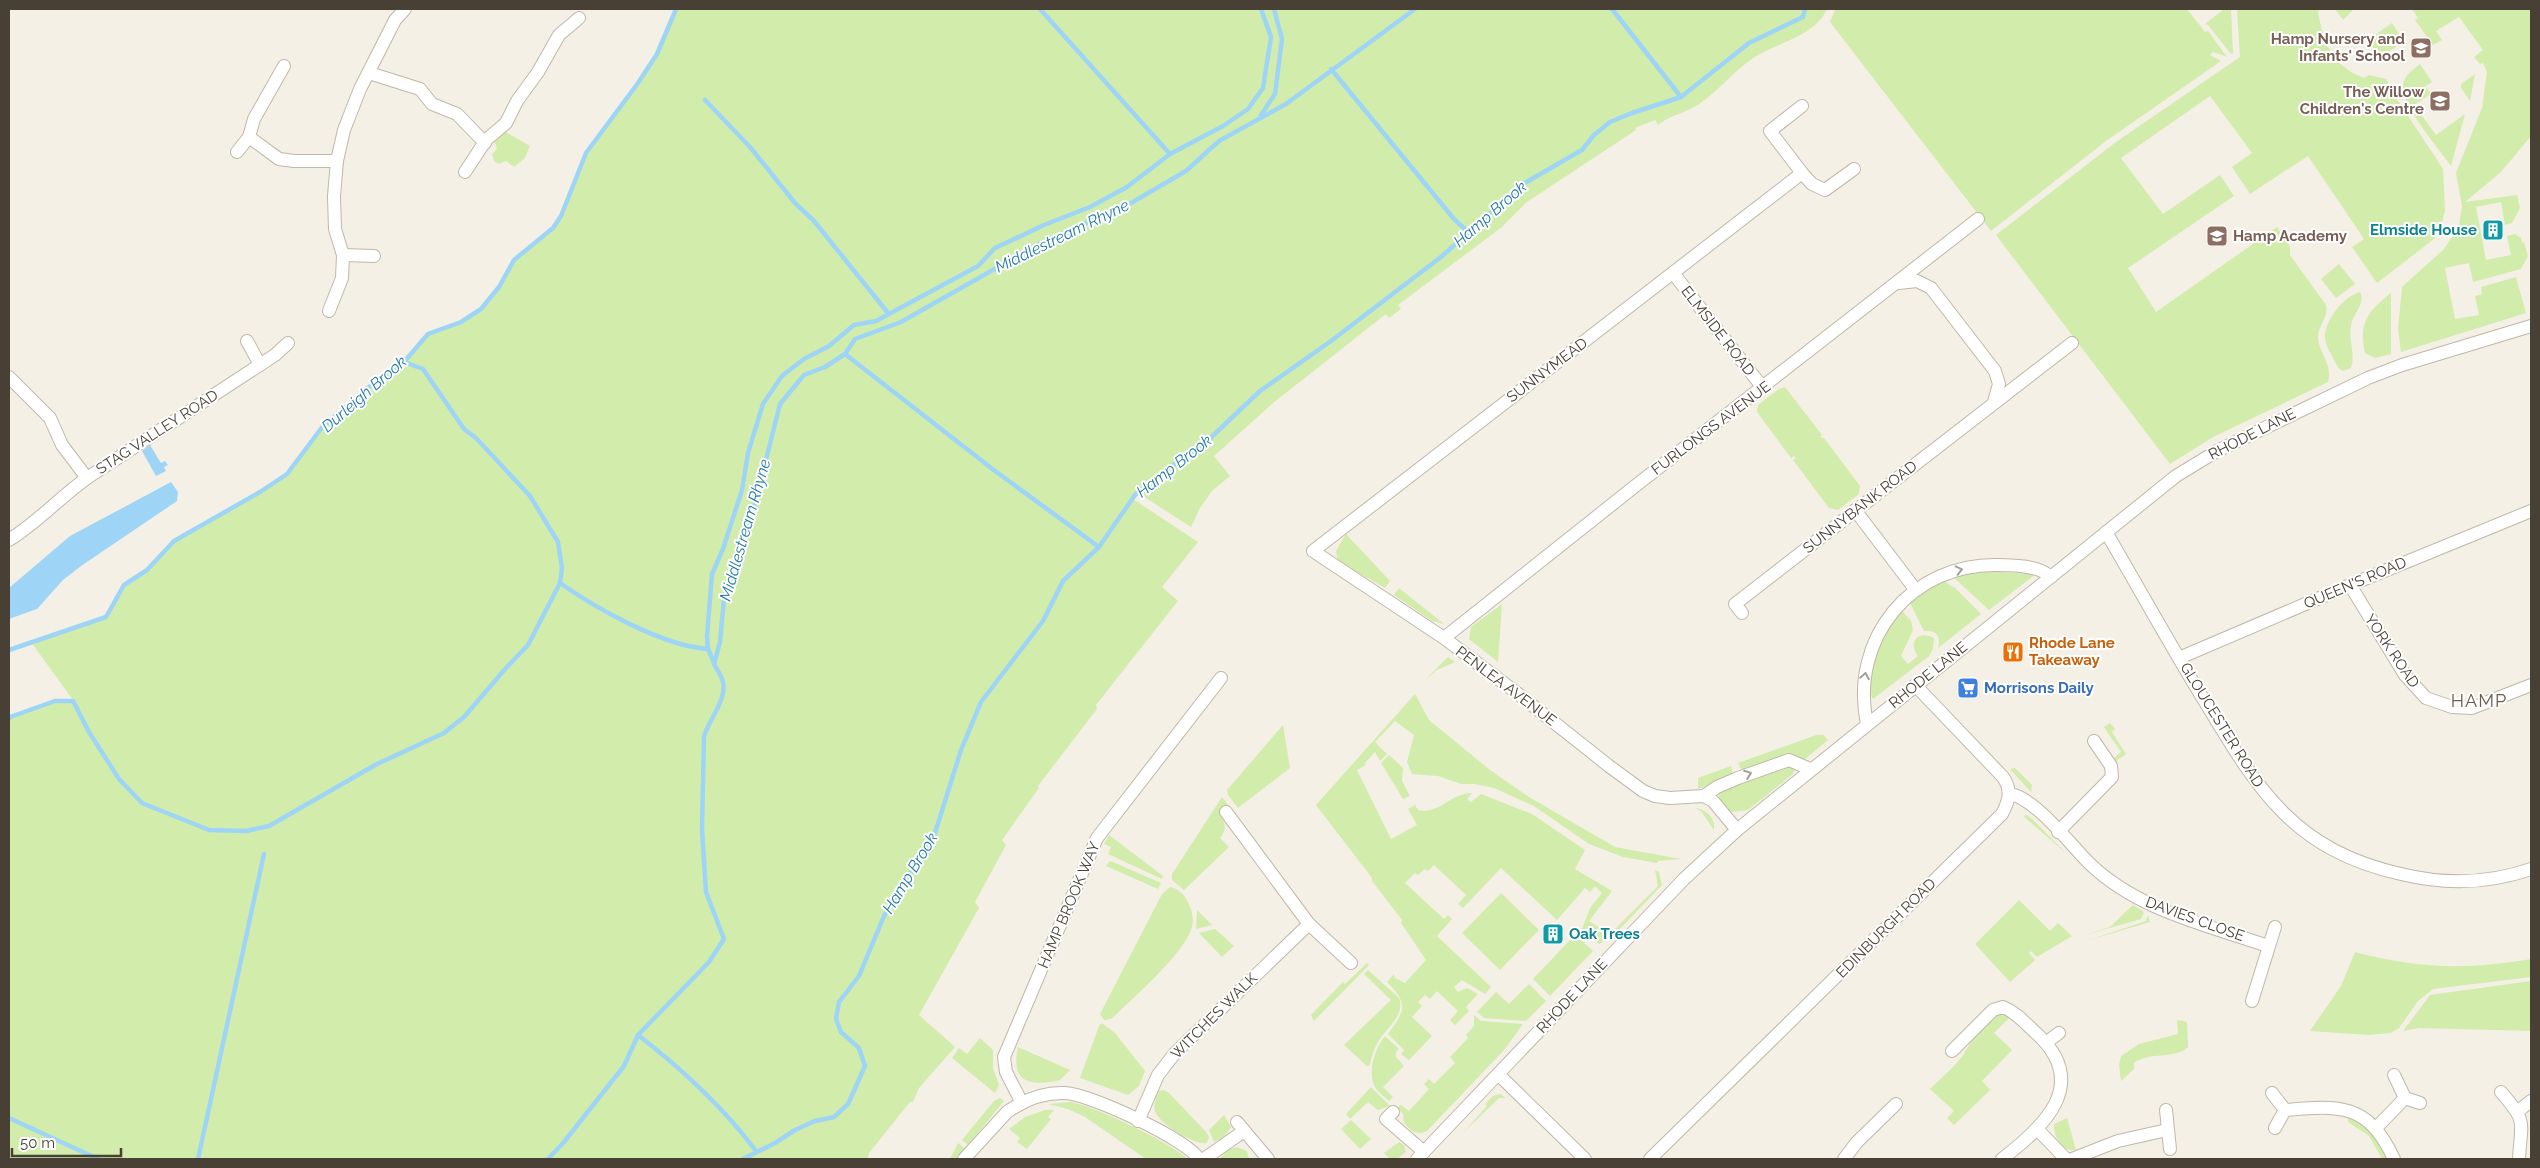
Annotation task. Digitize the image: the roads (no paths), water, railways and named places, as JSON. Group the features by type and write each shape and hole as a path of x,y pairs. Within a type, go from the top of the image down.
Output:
{"street":[{"path":"329,311 342,278 343,256 335,229 334,196 337,161 348,116 400,10"},
{"path":"465,172 485,143 506,123 517,101 538,72 559,35 579,18"},
{"path":"237,152 248,137 254,119 284,66"},
{"path":"369,73 420,89 432,104 457,114 485,143"},
{"path":"1802,106 1770,131 1802,173 1812,184 1825,190 1854,169"},
{"path":"248,137 279,159 337,161"},
{"name":"SUNNYMEAD","path":"1313,551 1802,173"},
{"name":"FURLONGS AVENUE","path":"1444,638 1639,483 1978,219"},
{"path":"343,256 374,256"},
{"name":"ELMSIDE ROAD","path":"1673,273 1763,388"},
{"path":"1899,282 1917,281 1931,288 1995,372 1999,384 1994,402"},
{"name":"RHODE LANE","path":"1420,1156 1678,886 1737,830 1810,769 2182,472 2259,430 2368,378 2402,365 2531,326"},
{"path":"247,341 260,365"},
{"name":"STAG VALLEY ROAD","path":"9,377 50,418 62,445 87,478 275,355 288,342"},
{"name":"SUNNYBANK ROAD","path":"1742,613 1735,604 2072,343"},
{"path":"9,540 34,525 59,499 87,478"},
{"path":"1855,510 1915,589"},
{"name":"QUEEN'S ROAD","path":"2179,658 2531,511"},
{"name":"GLOUCESTER ROAD","path":"2106,532 2179,658 2251,776 2278,809 2294,824 2337,853 2389,872 2432,881 2480,881 2531,869"},
{"name":"PENLEA AVENUE","path":"1313,551 1444,638 1643,791 1670,798 1704,796 1731,781 1783,761 1794,761 1810,769"},
{"path":"1867,724 1863,691 1871,654 1885,623 1902,601 1915,589 1942,575 1979,566 2027,567 2044,571 2051,577"},
{"name":"YORK ROAD","path":"2350,585 2405,676 2426,698 2452,708 2472,708 2531,685"},
{"name":"HAMP BROOK WAY","path":"1022,1103 1006,1072 1004,1057 1097,838 1221,678"},
{"path":"1915,686 2003,777 2010,794"},
{"path":"2058,832 2112,777 2111,766 2094,742"},
{"name":"DAVIES CLOSE","path":"2010,794 2017,795 2033,806 2106,877 2150,904 2268,946"},
{"name":"EDINBURGH ROAD","path":"1650,1159 2002,814 2010,794"},
{"path":"1704,796 1713,801 1737,830"},
{"path":"1226,812 1309,924 1350,963"},
{"name":"WITCHES WALK","path":"1138,1120 1158,1075 1175,1053 1309,924"},
{"path":"2252,1001 2275,927"},
{"path":"1952,1051 1993,1010 2000,1008 2015,1014 2047,1042 2055,1056 2061,1083 2053,1112 2038,1130 2002,1159"},
{"path":"2047,1042 2059,1033"},
{"path":"1499,1075 1585,1159"},
{"path":"2394,1075 2404,1098"},
{"path":"2501,1092 2518,1111 2523,1123 2519,1159"},
{"path":"2272,1093 2285,1110"},
{"path":"964,1159 1007,1112 1022,1103 1049,1094 1077,1094 1138,1120 1187,1147 1199,1159"},
{"path":"2404,1098 2420,1102"},
{"path":"2376,1128 2404,1098"},
{"path":"2518,1111 2531,1101"},
{"path":"1844,1159 1857,1142 1896,1104"},
{"path":"2285,1110 2344,1109 2355,1113 2376,1128 2394,1159"},
{"path":"2166,1110 2170,1149"},
{"path":"2275,1128 2285,1110"},
{"path":"1394,1112 1386,1119 1420,1156"},
{"path":"1204,1159 1240,1126 1268,1159"},
{"path":"2038,1130 2066,1159"},
{"path":"2072,1159 2118,1141 2167,1130"}],"water":[{"path":"150,445 161,463 165,461 168,465 164,467 166,471 156,476 142,451"},
{"path":"171,482 178,492 177,501 81,566 63,580 37,609 9,619 9,588 70,536"}],"waterway":[{"name":"Durleigh Brook","path":"9,650 106,617 124,585 147,570 174,541 260,492 287,474 323,426 369,387 404,362 428,334 461,322 481,309 499,287 514,260 553,228 561,216 586,153 657,54 676,9"},
{"path":"1040,9 1170,154"},
{"path":"714,663 708,649 707,636 712,574 723,549 742,490 748,453 763,404 782,376 804,359 829,346 854,325 876,321 978,266 995,248 1044,225 1090,207 1127,187 1170,154 1223,126 1248,109 1263,88 1271,37 1261,9"},
{"path":"1261,115 1275,94 1282,39 1274,9"},
{"name":"Middlestream Rhyne","path":"548,1159 564,1142 624,1066 638,1035 709,962 724,939 706,892 702,829 704,737 722,696 721,675 714,664 720,642 724,599 736,557 747,535 780,404 804,375 825,367 845,354 855,339 901,322 1037,245 1131,203 1186,171 1219,141 1286,104 1415,9"},
{"path":"1612,9 1681,97"},
{"name":"Hamp Brook","path":"743,1159 775,1143 795,1130 815,1121 834,1117 848,1104 865,1066 859,1048 841,1032 836,1019 839,1002 859,976 884,916 935,833 961,750 981,702 1043,621 1063,581 1099,547 1135,495 1163,472 1202,446 1260,391 1331,341 1441,257 1523,184 1582,150 1594,135 1610,122 1681,97 1749,43 1803,17 1805,9"},
{"path":"1331,69 1454,219 1467,231"},
{"path":"705,100 750,147 795,203 814,221 888,313"},
{"path":"845,354 995,471 1099,547"},
{"path":"404,362 423,369 464,429 476,438 530,496 558,542 562,568 560,583 611,615 651,634 671,641 708,649"},
{"path":"9,719 55,701 73,701 89,732 119,779 142,803 209,830 246,831 269,826 377,764 444,733 464,717 528,645 560,583"},
{"path":"198,1159 264,854"},
{"path":"638,1035 701,1089 730,1119 756,1151"},
{"path":"9,1118 98,1159"}],"place":[{"name":"Hamp Nursery and Infants' School","path":"2421,48"},
{"name":"The Willow Children's Centre","path":"2440,101"},
{"name":"Elmside House","path":"2493,230"},
{"name":"Hamp Academy","path":"2217,236"},
{"name":"Rhode Lane Takeaway","path":"2013,652"},
{"name":"Morrisons Daily","path":"1968,688"},
{"name":"Oak Trees","path":"1553,934"}],"district":[{"name":"HAMP","path":"2479,700"}]}
